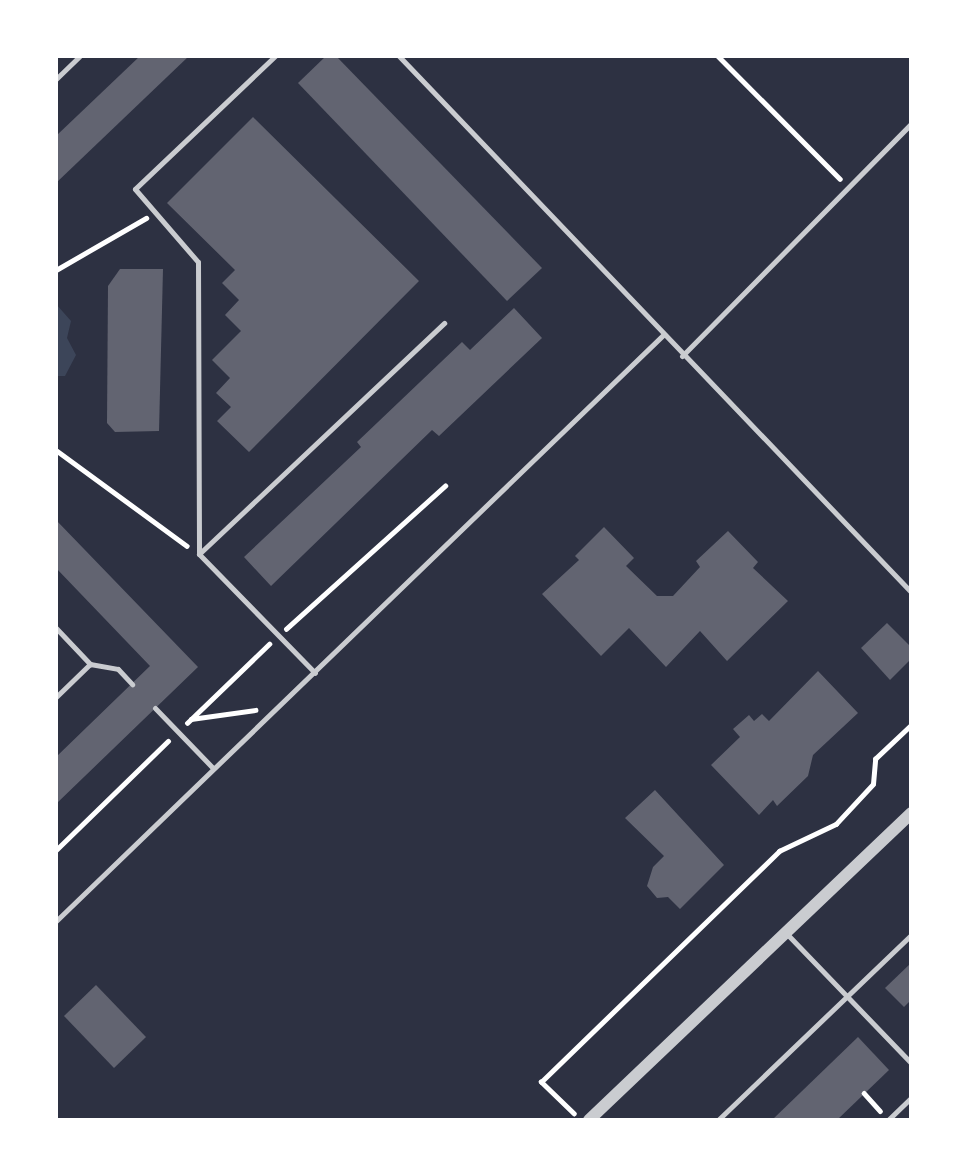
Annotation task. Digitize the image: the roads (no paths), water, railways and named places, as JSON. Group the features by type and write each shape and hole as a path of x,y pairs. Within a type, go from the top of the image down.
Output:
{"street":[{"path":"589,1120 911,813"}],"lane":[{"path":"56,79 80,56"},
{"path":"275,56 135,189 198,262 199,554 315,673"},
{"path":"399,56 682,356 911,592"},
{"path":"682,356 911,124"},
{"path":"199,554 444,323"},
{"path":"56,921 664,334"},
{"path":"56,628 90,664 118,669 132,684"},
{"path":"56,697 90,664"},
{"path":"155,708 213,768"},
{"path":"786,933 911,1063"},
{"path":"718,1120 911,935"},
{"path":"888,1120 911,1098"}]}
